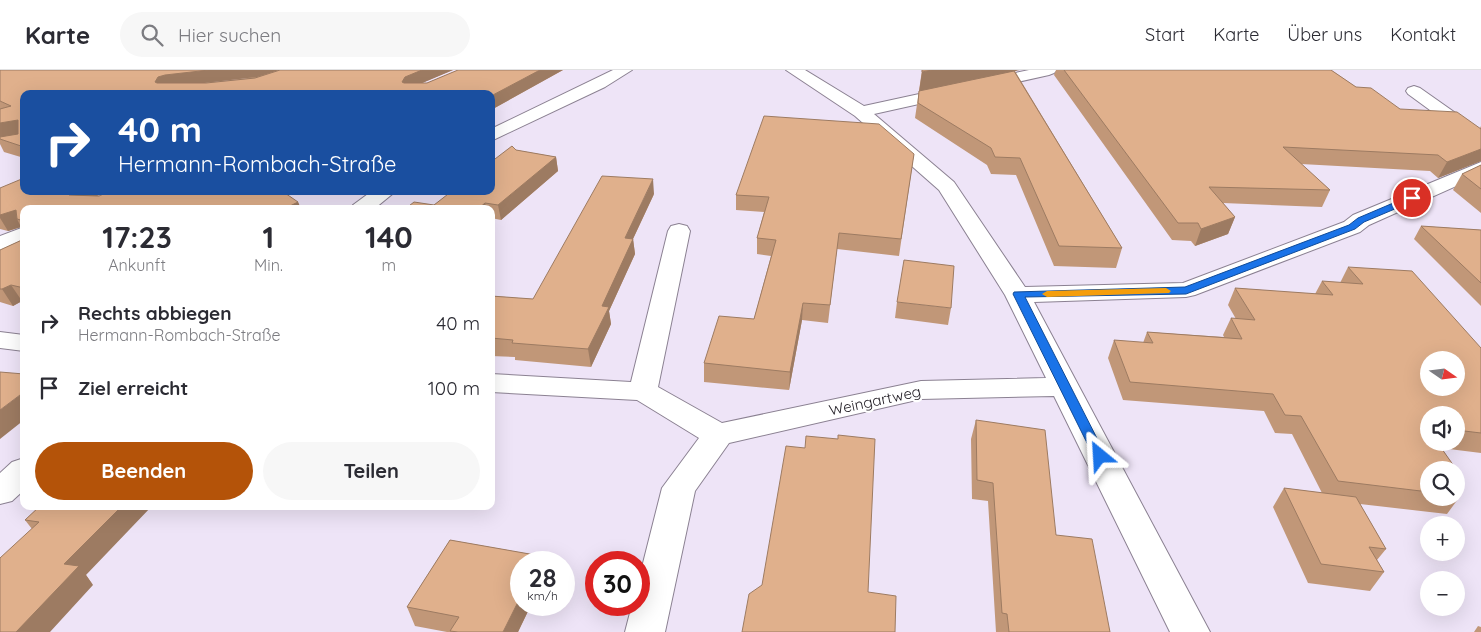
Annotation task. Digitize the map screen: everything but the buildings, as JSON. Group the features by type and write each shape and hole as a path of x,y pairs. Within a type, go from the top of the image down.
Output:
{"street":[{"path":"495,134 624,70"},
{"path":"794,70 860,112 947,186 1018,294 1190,632"},
{"path":"860,112 1049,70"},
{"path":"1414,91 1481,139"},
{"path":"1018,294 1186,290 1352,227 1361,220 1481,168"},
{"path":"366,205 380,195"},
{"path":"643,390 678,231"},
{"path":"0,244 20,236"},
{"path":"0,340 20,342"},
{"path":"495,383 616,391 643,390 718,435 680,488 645,632"},
{"name":"Weingartweg","path":"718,435 921,390 1065,387"},
{"path":"0,492 20,474"}],"slow traffic":[{"path":"1047,294 1166,291"}],"route":[{"path":"1100,456 1018,294 1186,290 1352,227 1361,220 1412,198"}]}
